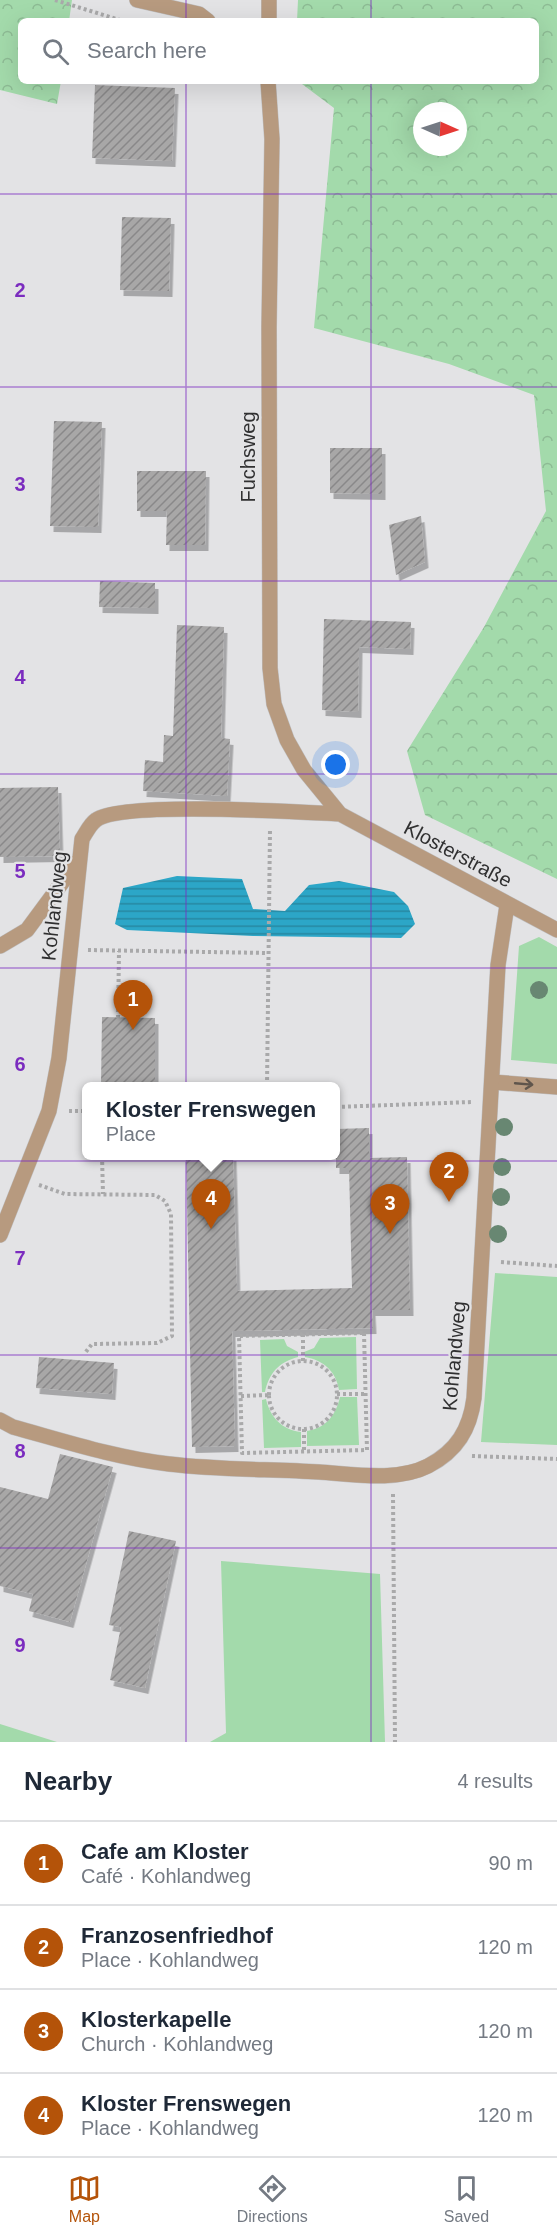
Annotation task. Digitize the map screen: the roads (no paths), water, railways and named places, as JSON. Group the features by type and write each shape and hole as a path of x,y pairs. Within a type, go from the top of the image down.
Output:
{"street":[{"path":"137,0 199,14 204,18"},
{"path":"268,18 269,0"},
{"name":"Fuchsweg","path":"268,84 272,139 269,327 270,668 274,704 287,740 304,770 340,814"},
{"name":"Kohlandweg","path":"0,1235 49,1111 59,1058 82,839 96,820 118,813 154,810 340,814"},
{"name":"Klosterstraße","path":"340,814 557,930"},
{"path":"0,946 27,930 79,861"},
{"name":"Kohlandweg","path":"0,1420 13,1427 111,1454 167,1464 235,1469 393,1474 426,1467 452,1450 468,1429 472,1414 498,965 507,905"},
{"path":"492,1082 557,1087"}],"water":[{"path":"177,876 242,879 253,909 285,911 309,885 339,881 394,892 408,906 415,924 401,938 253,936 127,930 115,924 123,888"}],"place":[{"name":"Cafe am Kloster","path":"133,1030"},
{"name":"Franzosenfriedhof","path":"449,1202"},
{"name":"Kloster Frenswegen","path":"211,1229"},
{"name":"Klosterkapelle","path":"390,1234"}]}
